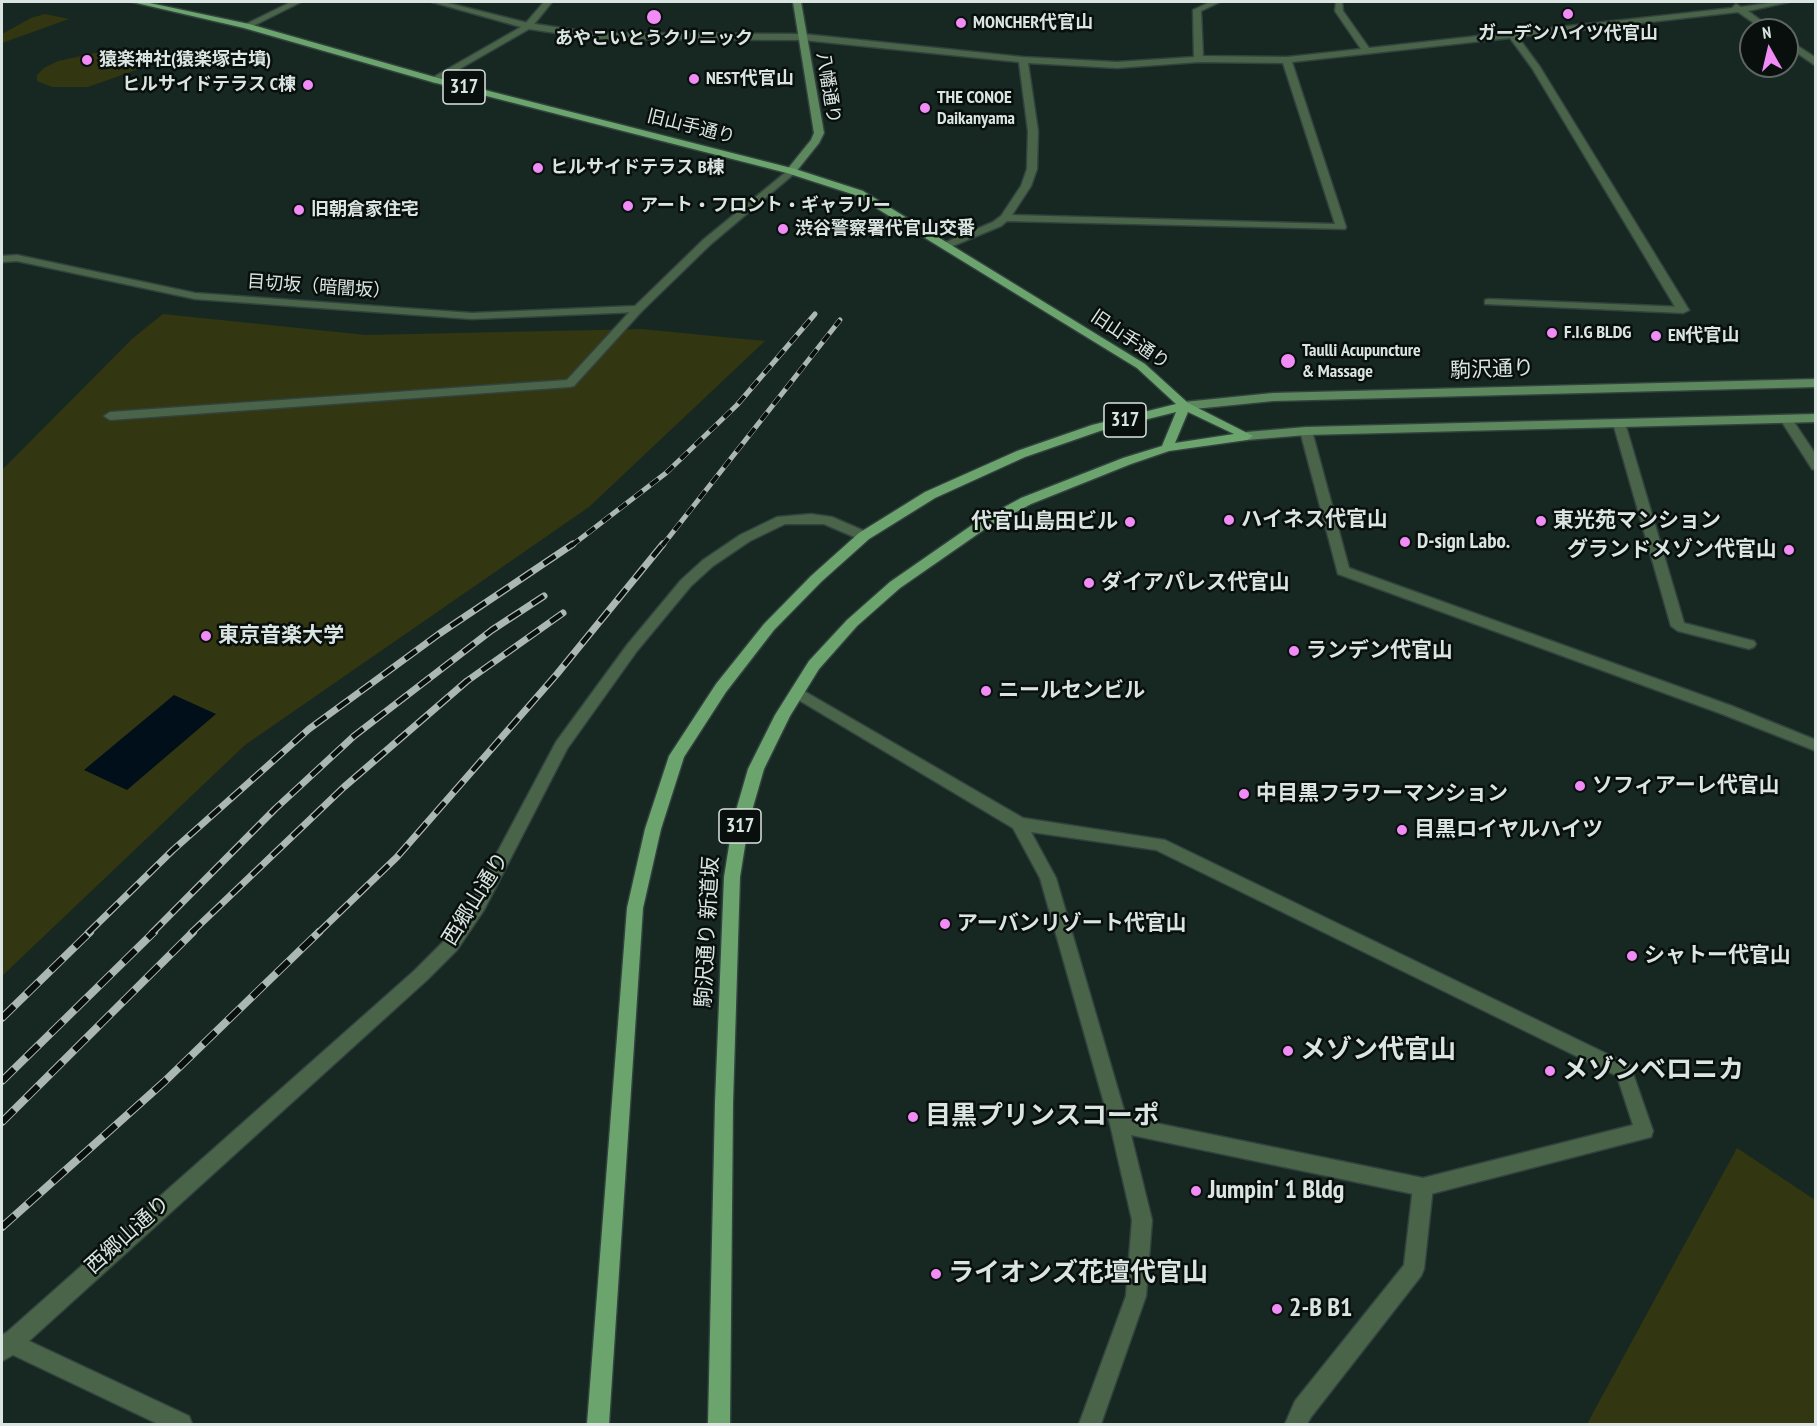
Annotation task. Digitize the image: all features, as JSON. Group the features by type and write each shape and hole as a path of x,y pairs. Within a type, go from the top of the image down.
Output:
{"main road":[{"name":"旧山手通り","path":"136,2 246,26 435,80 791,171 859,193 948,245 1141,366 1184,406 1247,436"},
{"name":"八幡通り","path":"791,171 816,141 819,133 797,2"},
{"name":"駒沢通り","path":"864,536 930,495 1021,454 1067,437 1184,406 1307,396 1815,383"},
{"name":"317","path":"1167,448 1184,406"},
{"path":"1247,436 1306,431 1815,418"},
{"name":"317","path":"1167,448 1247,436"},
{"name":"駒沢通り 新道坂","path":"719,1425 724,1103 732,877 741,820 756,769 814,665 852,623 895,585 980,526 1026,501 1088,475 1167,448"},
{"name":"317","path":"598,1425 634,908 653,829 677,756 721,688 769,627 816,579 864,536"}],"street":[{"path":"246,26 297,2"},
{"path":"436,2 528,27 596,36 803,37 1023,60 1117,65 1199,59 1287,60 1513,36 1785,2"},
{"path":"435,80 528,27 548,2"},
{"path":"1199,59 1197,10 1216,2"},
{"path":"1342,2 1339,11 1367,52"},
{"path":"1728,2 1753,18"},
{"path":"1489,302 1683,310 1536,68 1513,36"},
{"path":"1799,51 1815,63"},
{"path":"948,245 997,224 1005,218 1022,193 1032,169 1033,131 1023,60"},
{"path":"1005,218 1341,227 1287,60"},
{"path":"110,416 570,383 638,309 706,242 791,171"},
{"name":"目切坂（暗闇坂）","path":"2,259 17,258 195,296 472,316 638,309"},
{"path":"1786,419 1815,466"},
{"path":"1619,423 1678,626 1749,644"},
{"path":"1306,431 1343,571 1726,710 1815,746"},
{"name":"西郷山通り","path":"4,1345 421,975 451,945 478,905 561,746 632,648 686,583 708,563 744,538 782,520 811,518 827,520 864,536"},
{"path":"797,692 1019,824 1159,844 1624,1071 1644,1131 1423,1187 1119,1124"},
{"path":"1019,824 1048,878 1119,1124 1142,1220 1136,1296 1090,1425"},
{"path":"1296,1425 1303,1409 1414,1269 1423,1187"},
{"path":"4,1345 181,1425"}],"green space":[{"path":"45,14 69,19 2,43 2,34 31,18"},
{"path":"118,52 136,55 146,60 142,67 136,70 88,87 52,87 37,81 37,75 44,68 58,61 95,53"},
{"name":"東京音楽大学","path":"163,314 366,335 641,329 765,341 589,507 245,745 2,976 2,470 133,338"},
{"path":"1737,1148 1815,1200 1815,1424 1587,1424"}],"shaded area":[{"path":"174,695 216,714 127,790 84,770"}],"railway":[{"path":"571,546 666,473 737,405 815,314"},
{"path":"662,546 840,320"},
{"path":"88,933 173,850 309,729 439,634 573,544"},
{"path":"318,933 397,857 557,674 663,544"},
{"path":"152,933 275,809 354,736 492,630 544,596"},
{"path":"191,933 344,787 467,681 563,613"},
{"path":"2,1018 90,932"},
{"path":"2,1081 154,932"},
{"path":"2,1122 193,932"},
{"path":"2,1227 164,1082 319,932"}],"place":[{"name":"ガーデンハイツ代官山","path":"1568,14"},
{"name":"あやこいとうクリニック","path":"654,17"},
{"name":"MONCHER代官山","path":"961,23"},
{"name":"猿楽神社(猿楽塚古墳)","path":"87,60"},
{"name":"NEST代官山","path":"694,79"},
{"name":"ヒルサイドテラス C棟","path":"308,85"},
{"name":"THE CONOE Daikanyama","path":"925,108"},
{"name":"ヒルサイドテラス B棟","path":"538,168"},
{"name":"アート・フロント・ギャラリー","path":"628,206"},
{"name":"旧朝倉家住宅","path":"299,210"},
{"name":"渋谷警察署代官山交番","path":"783,229"},
{"name":"F.I.G BLDG","path":"1552,333"},
{"name":"EN代官山","path":"1656,336"},
{"name":"Taulli Acupuncture & Massage","path":"1288,361"},
{"name":"ハイネス代官山","path":"1229,520"},
{"name":"東光苑マンション","path":"1541,521"},
{"name":"代官山島田ビル","path":"1130,522"},
{"name":"D-sign Labo.","path":"1405,542"},
{"name":"グランドメゾン代官山","path":"1789,550"},
{"name":"ダイアパレス代官山","path":"1089,583"},
{"name":"東京音楽大学","path":"206,636"},
{"name":"ランデン代官山","path":"1294,651"},
{"name":"ニールセンビル","path":"986,691"},
{"name":"ソフィアーレ代官山","path":"1580,786"},
{"name":"中目黒フラワーマンション","path":"1244,794"},
{"name":"目黒ロイヤルハイツ","path":"1402,830"},
{"name":"アーバンリゾート代官山","path":"945,924"},
{"name":"シャトー代官山","path":"1632,956"},
{"name":"メゾン代官山","path":"1288,1051"},
{"name":"メゾンベロニカ","path":"1550,1071"},
{"name":"目黒プリンスコーポ","path":"913,1117"},
{"name":"Jumpin' 1 Bldg","path":"1196,1191"},
{"name":"ライオンズ花壇代官山","path":"936,1274"},
{"name":"2-B B1","path":"1277,1309"}]}
